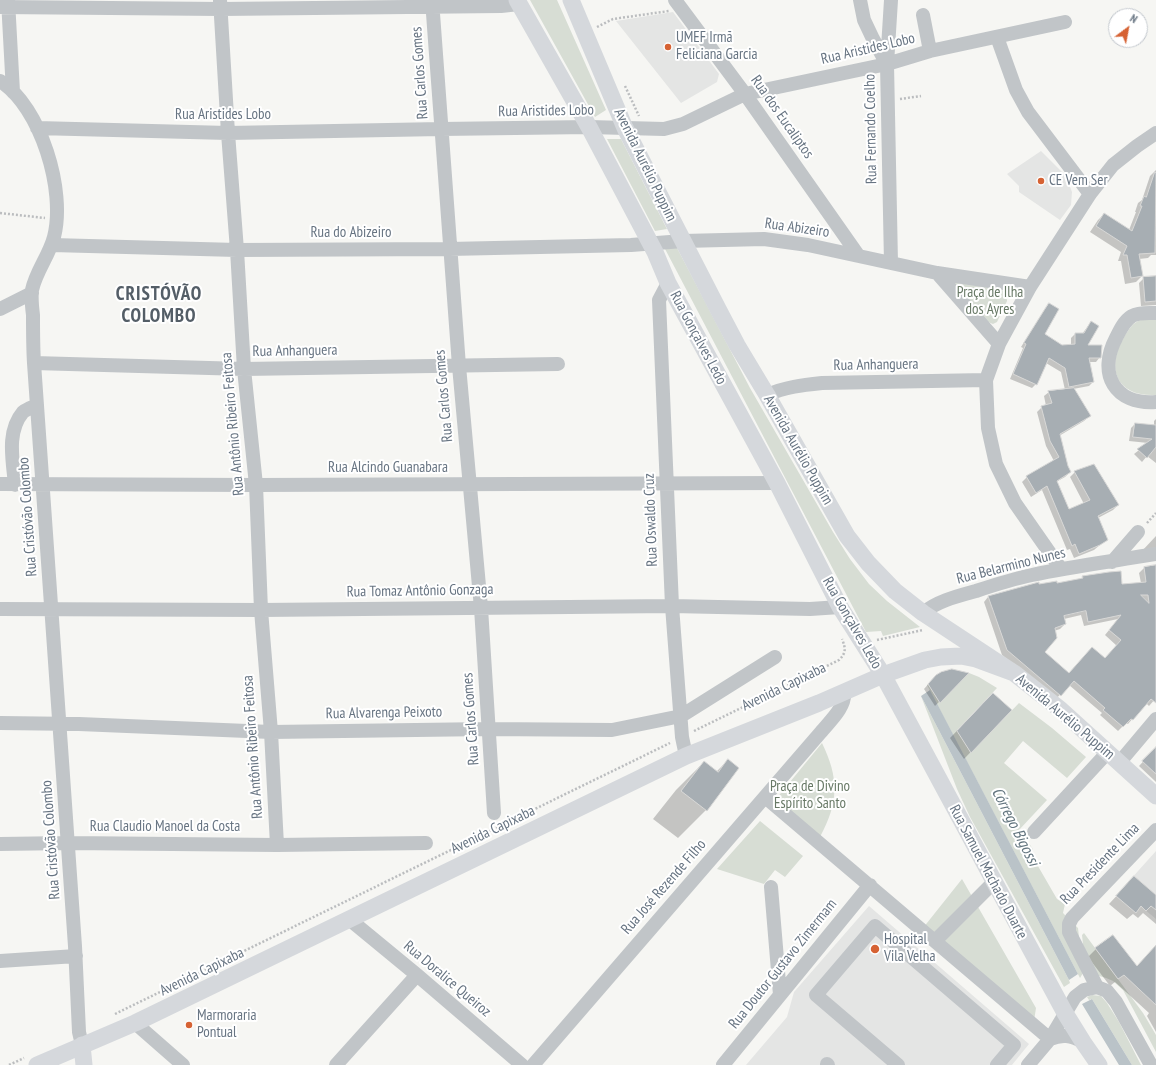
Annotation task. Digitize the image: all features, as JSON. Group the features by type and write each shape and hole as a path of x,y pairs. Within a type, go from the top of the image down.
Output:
{"main road":[{"name":"Avenida Aurélio Puppim","path":"571,0 625,128 738,345 847,536 868,563 895,591 941,626 1014,673 1061,710 1156,796"},
{"name":"Rua Gonçalves Ledo","path":"518,2 588,127 655,252 668,284 777,483 840,607 883,675"},
{"name":"Avenida Capixaba","path":"34,1060 82,1045 135,1023 686,756 819,703 883,675 925,660 941,657 961,656 976,659 1014,673"},
{"name":"Rua Samuel Machado Duarte","path":"883,675 1065,1013 1099,1065"},
{"path":"82,1045 84,1065"}],"street":[{"name":"Rua Fernando Coelho","path":"860,0 864,20 887,64 891,263"},
{"path":"887,64 891,0"},
{"path":"13,92 5,5 518,2"},
{"name":"Rua Carlos Gomes","path":"432,3 449,249 481,608 494,813"},
{"name":"Rua Antônio Ribeiro Feitosa","path":"221,4 244,368 256,485 261,610 271,732 277,845"},
{"name":"Rua dos Eucaliptos","path":"678,5 745,94 858,255"},
{"path":"923,15 930,51"},
{"name":"Rua Aristides Lobo","path":"37,128 228,133 588,127 664,129 683,124 745,94 887,64 930,51 1065,22"},
{"path":"997,37 1016,90 1028,112 1090,194"},
{"name":"Rua Cristóvão Colombo","path":"0,81 13,92 24,105 37,128 48,156 57,199 57,226 52,245 37,273 32,293 34,363 76,956 79,1032 82,1045"},
{"path":"1061,569 1015,503 996,464 988,428 986,380 999,344 1030,288 1090,194 1113,165 1156,133"},
{"name":"Rua Abizeiro","path":"650,245 684,241 764,239 808,245 937,273 1030,288"},
{"name":"Rua do Abizeiro","path":"52,245 237,250 449,249 650,245"},
{"path":"937,273 999,344"},
{"name":"Rua Oswaldo Cruz","path":"668,284 659,300 672,606 680,716 686,756"},
{"path":"0,309 32,293"},
{"path":"1156,313 1139,313 1128,319 1114,341 1107,367 1110,379 1119,391 1135,400 1156,402"},
{"name":"Rua Anhanguera","path":"34,363 244,368 558,364"},
{"name":"Rua Anhanguera","path":"767,395 778,390 795,386 822,383 986,380"},
{"path":"15,485 12,440 15,425 24,411 37,405"},
{"name":"Rua Alcindo Guanabara","path":"0,484 667,485 777,483"},
{"path":"1112,562 1138,532"},
{"name":"Rua Belarmino Nunes","path":"923,613 930,607 964,594 1014,579 1061,569 1156,554"},
{"name":"Rua Tomaz Antônio Gonzaga","path":"0,609 261,610 672,606 810,609 840,607"},
{"name":"Rua Alvarenga Peixoto","path":"0,723 60,723 271,732 488,729 612,730 680,716 775,657"},
{"name":"Rua José Rezende Filho","path":"533,1065 821,732 841,706 844,692"},
{"path":"819,703 823,723 821,732"},
{"path":"1034,832 1156,719"},
{"path":"765,797 1050,1039"},
{"name":"Rua Presidente Lima","path":"1097,987 1069,932 1068,924 1156,830"},
{"name":"Rua Claudio Manoel da Costa","path":"0,844 68,843 277,845 426,843"},
{"path":"935,941 994,882"},
{"name":"Rua Doutor Gustavo Zimermam","path":"723,1065 870,885"},
{"path":"771,888 780,995"},
{"name":"Rua Doralice Queiroz","path":"349,919 522,1065"},
{"path":"898,1065 816,995 875,926 1014,1045 997,1065"},
{"path":"0,961 76,956"},
{"path":"336,1065 417,975"},
{"path":"1028,1065 1050,1039 1079,993 1097,987 1106,991 1116,1002 1150,1065"},
{"path":"135,1023 183,1065"},
{"path":"1050,1039 1067,1035 1075,1037 1083,1042"}],"path":[{"path":"597,27 613,18 678,5"},
{"path":"594,20 600,34"},
{"name":"Avenida Aurélio Puppim","path":"622,81 645,129"},
{"path":"888,101 921,96"},
{"path":"0,213 57,219"},
{"path":"876,640 941,626"},
{"name":"Avenida Capixaba","path":"114,1014 839,660 844,655 846,649 840,636 856,634"},
{"path":"9,1065 34,1060"}],"shaded area":[{"name":"UMEF Irmã Feliciana Garcia","path":"673,12 719,74 717,82 681,103 616,21"},
{"name":"CE Vem Ser","path":"1041,151 1066,176 1072,192 1071,205 1060,220 1019,192 1019,186 1007,174"},
{"path":"930,690 1078,974 1069,980 921,696"},
{"path":"1156,851 1156,919 1121,890"},
{"name":"Hospital Vila Velha","path":"869,906 1029,1044 1012,1065 746,1065 787,1017 794,992"},
{"path":"1092,999 1132,1065 1119,1065 1082,1004"}],"green space":[{"path":"530,0 557,0 606,110 595,117"},
{"path":"607,139 621,139 667,229 655,231"},
{"path":"675,244 750,388 850,559 869,584 887,601 920,627 883,636 881,631 866,632 664,247"},
{"name":"Praça de Ilha dos Ayres","path":"947,279 1000,288 1006,295 1007,301 997,322 993,324 988,322"},
{"path":"1141,320 1156,320 1156,395 1132,391 1124,386 1118,379 1115,370 1118,349 1124,337 1133,325"},
{"path":"969,673 997,688 957,730 971,753 1019,703 1052,728 1086,757 1067,778 1023,741 1004,763 1047,800 1019,830 1033,849 1031,854 1057,899 1065,904 1063,913 1078,928 1083,973 1080,978 927,685 928,684 940,703"},
{"path":"921,696 1069,980 1070,983 1064,987 970,817 957,789"},
{"name":"Praça de Divino Espírito Santo","path":"822,743 832,768 834,790 831,812 820,837 776,799"},
{"name":"Praça de Divino Espírito Santo","path":"760,821 803,856 785,877 775,870 764,884 717,869"},
{"path":"962,879 1036,1008 1034,1021 923,928"},
{"path":"1084,933 1143,1013 1156,1035 1156,1052 1123,990 1113,981 1086,972 1082,935"},
{"path":"1092,995 1101,996 1107,1003 1119,1022 1141,1065 1132,1065 1092,999 1089,1000 1087,997"}],"building":[{"path":"1155,172 1155,253 1139,254 1143,276 1131,278 1127,255 1123,255 1127,246 1096,226 1104,213 1132,231 1142,206 1140,206 1144,196 1146,197"},
{"path":"1156,276 1156,301 1145,302 1143,277"},
{"path":"1049,303 1059,309 1045,334 1062,345 1075,344 1075,333 1084,333 1091,321 1099,326 1088,345 1102,345 1101,358 1089,358 1094,382 1069,387 1065,368 1049,358 1037,385 1013,374 1026,344 1024,343"},
{"path":"1074,388 1091,416 1060,434 1068,466 1071,472 1057,481 1069,509 1090,500 1074,471 1094,464 1119,505 1098,516 1108,540 1079,554 1075,544 1072,546 1047,486 1036,493 1026,476 1059,457 1050,441 1041,406 1052,403 1048,391"},
{"path":"1135,423 1156,425 1156,447 1147,458 1137,449 1152,439 1133,437"},
{"path":"1156,565 1156,703 1151,699 1133,720 1131,719 1123,727 1103,710 1105,708 1074,681 1061,696 1007,650 988,596 1039,582 1039,584 1057,581 1057,583 1083,578 1082,576 1109,572 1121,571 1122,584 1146,582 1144,567","holes":["1141,595 1148,595 1149,603","1086,611 1088,622 1121,615 1109,630 1121,640 1105,658 1092,647 1069,673 1045,652 1057,638 1055,628 1066,624 1064,616"]},
{"path":"952,669 969,673 940,703 928,684 936,675"},
{"path":"993,693 1012,710 971,753 957,731"},
{"path":"1156,747 1156,774 1142,761"},
{"path":"728,759 739,768 707,811 681,791 704,761 718,772"},
{"path":"1134,876 1156,895 1156,910 1151,906 1146,911 1141,906 1136,913 1116,896"},
{"path":"1113,935 1137,966 1156,945 1156,1005 1124,975 1118,979 1095,948"}],"place":[{"name":"UMEF Irmã Feliciana Garcia","path":"668,47"},
{"name":"CE Vem Ser","path":"1041,181"},
{"name":"Hospital Vila Velha","path":"875,949"},
{"name":"Marmoraria Pontual","path":"189,1025"}],"district":[{"name":"CRISTÓVÃO COLOMBO","path":"159,306"}],"water label":[{"name":"Córrego Bigossi","path":"1015,827"}]}
